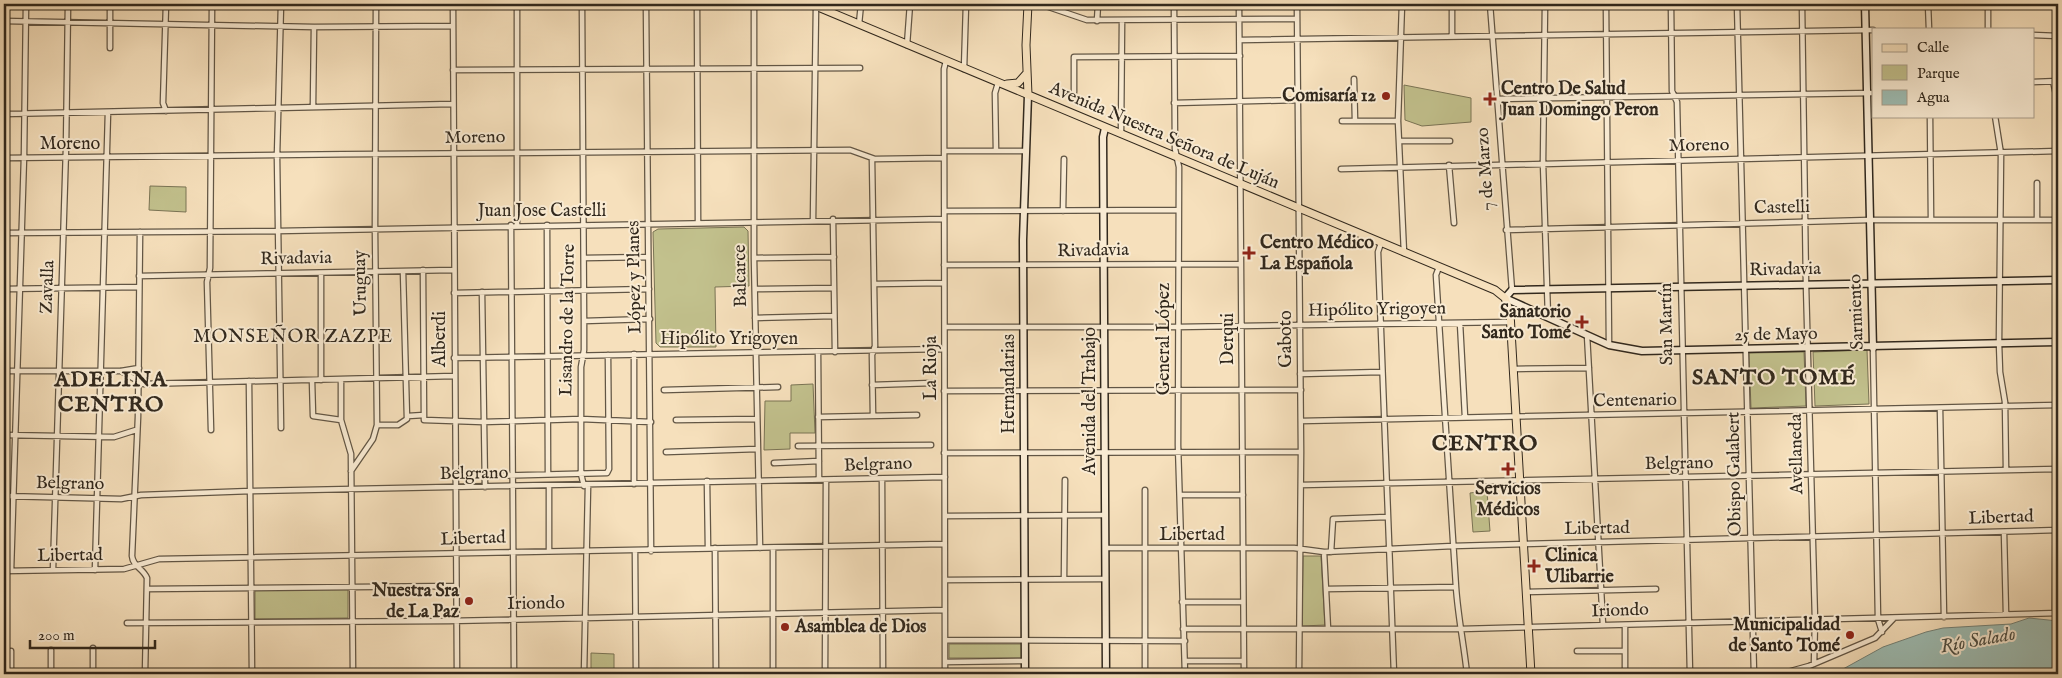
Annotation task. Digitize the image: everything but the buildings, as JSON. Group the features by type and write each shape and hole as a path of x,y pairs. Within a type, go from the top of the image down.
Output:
{"main road":[{"path":"1028,4 1030,79 1028,95"},
{"name":"Avenida Nuestra Señora de Luján","path":"813,5 1495,290 1505,298"},
{"path":"1028,28 1026,74 1028,95"},
{"path":"1000,84 1018,83 1026,74"},
{"path":"1505,298 1510,322 1531,674"}],"street":[{"path":"11,571 22,233 26,4"},
{"name":"Zavalla","path":"53,570 66,158 68,4"},
{"path":"110,4 110,48"},
{"path":"166,4 163,103 166,111"},
{"path":"211,430 208,276 212,4"},
{"path":"281,4 277,156 281,428"},
{"name":"Uruguay","path":"351,471 373,440 377,425 375,272 376,4"},
{"name":"Alberdi","path":"453,4 452,104 457,674"},
{"path":"516,4 518,225"},
{"name":"Lisandro de la Torre","path":"582,4 584,321 581,474 586,486 587,550 584,674"},
{"name":"López y Planes","path":"646,4 646,150 652,550"},
{"path":"698,4 698,223"},
{"name":"Balcarce","path":"754,4 754,258 760,548"},
{"path":"859,24 861,4"},
{"path":"907,45 910,4"},
{"path":"964,69 966,4"},
{"path":"1040,4 1084,20 1097,21 1296,19"},
{"path":"1097,21 1098,4"},
{"name":"General López","path":"1174,4 1174,104 1178,167 1177,327 1179,452 1185,674"},
{"name":"Derqui","path":"1239,4 1244,674"},
{"name":"Gaboto","path":"1297,4 1301,390 1299,674"},
{"path":"1402,4 1398,121 1404,253"},
{"path":"1452,4 1452,36"},
{"name":"7 de Marzo","path":"1490,4 1500,163 1512,290"},
{"path":"1546,4 1544,162 1548,317"},
{"path":"1606,4 1609,345"},
{"name":"San Martín","path":"1671,4 1672,91 1677,102 1681,352 1690,674"},
{"name":"Obispo Galabert","path":"1737,4 1739,158 1754,674"},
{"name":"Avellaneda","path":"1802,4 1804,31 1806,285 1814,538 1814,664"},
{"name":"Sarmiento","path":"1865,4 1870,93 1867,156 1875,409 1878,619 1882,632"},
{"path":"1928,4 1929,28"},
{"path":"1988,4 1988,28"},
{"path":"813,5 813,221"},
{"path":"4,21 314,28 452,26"},
{"path":"1121,135 1122,21"},
{"path":"313,106 314,28"},
{"path":"1240,40 1872,30"},
{"path":"2034,35 2058,36"},
{"path":"1074,92 1074,57 1240,56"},
{"name":"La Rioja","path":"945,674 944,69 946,62"},
{"path":"453,70 860,68"},
{"path":"1354,79 1356,121"},
{"path":"2034,82 2056,81 2058,104"},
{"path":"996,151 995,93 1000,84"},
{"path":"1496,99 1870,93"},
{"name":"Hernandarias","path":"1025,674 1023,211 1028,95"},
{"path":"1174,104 1297,100"},
{"path":"4,114 452,104"},
{"path":"94,570 100,437 108,112"},
{"path":"1930,118 1931,219"},
{"path":"1995,118 2000,154 1999,343 2005,406 2006,469"},
{"path":"1342,121 1398,121"},
{"name":"Avenida del Trabajo","path":"1105,128 1103,137 1106,674"},
{"path":"1399,142 1450,141"},
{"name":"Moreno","path":"4,158 211,157 582,150 853,150 872,159 944,158"},
{"path":"944,151 1025,151"},
{"name":"Moreno","path":"1341,169 1500,163 2000,154 2058,151"},
{"path":"872,159 875,284 873,416"},
{"path":"1063,211 1064,159"},
{"path":"1449,165 1454,223"},
{"path":"2037,183 2037,220"},
{"path":"945,210 1177,210"},
{"name":"Juan Jose Castelli","path":"140,232 944,218"},
{"path":"833,219 834,352"},
{"name":"Castelli","path":"1506,230 1869,220 2058,220"},
{"path":"512,225 514,674"},
{"path":"547,225 546,421 548,474"},
{"path":"4,233 140,232 138,287 139,368 132,556 137,567 145,573 147,589 145,674"},
{"path":"1381,243 1378,252 1381,372 1394,674"},
{"path":"584,258 648,257"},
{"path":"754,258 834,257"},
{"name":"Rivadavia","path":"944,266 1241,264"},
{"path":"1439,267 1436,275 1458,622 1461,629 1467,674"},
{"path":"423,270 424,415 426,421 484,422 581,419 651,422"},
{"name":"Rivadavia","path":"139,276 453,270"},
{"path":"377,425 401,424 408,416 404,271"},
{"path":"321,273 321,380"},
{"name":"Rivadavia","path":"1512,290 2058,280"},
{"path":"875,284 944,283"},
{"path":"4,289 138,287"},
{"path":"755,289 834,288"},
{"path":"454,293 649,289"},
{"path":"1505,298 1512,290"},
{"path":"482,292 485,487"},
{"name":"25 de Mayo","path":"1505,298 1609,345 1634,351 1681,352 1873,348 2058,342"},
{"path":"755,318 834,316"},
{"path":"584,321 650,319"},
{"name":"Hipólito Yrigoyen","path":"945,327 1177,327 1510,322"},
{"path":"1460,323 1465,417"},
{"path":"1587,335 1603,625"},
{"name":"Hipólito Yrigoyen","path":"454,358 873,352 944,349"},
{"path":"818,352 819,479"},
{"path":"634,354 634,484"},
{"path":"484,476 608,472 608,355"},
{"path":"4,372 121,371 139,368"},
{"path":"1513,369 1589,368"},
{"path":"121,371 138,383 210,383 454,376"},
{"path":"1300,374 1381,372"},
{"path":"312,380 313,416 341,420"},
{"path":"341,380 341,420 350,448 351,471 353,674"},
{"path":"249,381 252,674"},
{"path":"872,385 932,382"},
{"path":"664,390 778,387"},
{"path":"944,390 1301,390"},
{"name":"Centenario","path":"1301,421 2058,405"},
{"path":"1940,408 1944,617"},
{"path":"408,416 424,415"},
{"path":"818,417 917,415"},
{"path":"676,420 757,419"},
{"path":"4,435 100,437 119,436 136,430"},
{"path":"798,446 931,444"},
{"path":"666,452 757,450"},
{"path":"944,453 1301,452"},
{"path":"774,463 819,462"},
{"path":"2056,613 2057,469"},
{"name":"Belgrano","path":"1301,485 2057,469"},
{"name":"Belgrano","path":"4,496 121,499 134,496 251,491 549,487 707,481 882,479 944,476"},
{"path":"882,479 883,674"},
{"path":"826,480 826,674"},
{"path":"1064,578 1065,480"},
{"path":"707,481 708,548"},
{"path":"549,487 549,551"},
{"path":"1145,490 1145,674"},
{"path":"1180,495 1243,496"},
{"path":"945,516 1105,515"},
{"path":"1330,552 1333,519 1387,517"},
{"name":"Libertad","path":"1106,548 1243,548 1330,552 1453,546 1814,538 2057,530"},
{"path":"2004,532 2006,614"},
{"name":"Libertad","path":"4,571 94,570 137,567 159,559 944,544"},
{"path":"715,548 716,674"},
{"path":"773,548 774,674"},
{"path":"635,550 636,674"},
{"path":"1324,552 1328,629"},
{"path":"945,580 1106,579"},
{"path":"147,589 456,586"},
{"path":"1326,589 1456,587"},
{"path":"1526,592 1656,589"},
{"path":"1182,602 1243,602"},
{"name":"Iriondo","path":"127,623 353,622 945,610"},
{"name":"Iriondo","path":"1183,629 1461,629 2056,613"},
{"path":"1780,674 1814,664 1875,638 1894,618"},
{"path":"1625,625 1625,674"},
{"path":"945,640 1185,641"},
{"path":"93,648 93,674"},
{"path":"51,650 51,674"},
{"path":"1577,651 1625,650"},
{"path":"11,651 11,674"},
{"path":"945,662 1025,661"},
{"path":"1185,661 1244,661"}],"green space":[{"path":"1404,85 1471,98 1471,122 1422,126 1405,120"},
{"path":"150,186 186,187 186,212 149,210"},
{"path":"744,227 748,231 749,286 715,287 716,347 660,347 656,343 653,232 658,229"},
{"path":"1867,350 1869,404 1815,406 1813,352"},
{"path":"1804,352 1806,406 1751,408 1749,353"},
{"path":"813,384 815,433 790,433 790,449 764,450 765,401 791,401 791,385"},
{"path":"1487,491 1490,531 1473,532 1470,493"},
{"path":"1303,556 1321,556 1325,625 1302,626"},
{"path":"348,589 348,618 255,619 255,590"},
{"path":"949,644 1022,644 1022,658 949,658"},
{"path":"591,653 614,654 614,674 591,674"}],"water":[{"name":"Río Salado","path":"2029,618 2058,621 2058,674 1834,674 1883,647 1926,632 1943,628 2011,624"}],"railway":[{"path":"2050,4 2058,15"}],"place":[{"name":"Comisaría 12","path":"1386,96"},
{"name":"Centro De Salud Juan Domingo Peron","path":"1490,99"},
{"name":"Centro Médico La Española","path":"1249,253"},
{"name":"Sanatorio Santo Tomé","path":"1582,322"},
{"name":"Servicios Médicos","path":"1508,469"},
{"name":"Clinica Ulibarrie","path":"1534,566"},
{"name":"Nuestra Sra de La Paz","path":"469,601"},
{"name":"Asamblea de Dios","path":"785,627"},
{"name":"Municipalidad de Santo Tomé","path":"1850,635"}],"district":[{"name":"MONSEÑOR ZAZPE","path":"293,337"},
{"name":"SANTO TOMÉ","path":"1774,378"},
{"name":"ADELINA CENTRO","path":"111,392"},
{"name":"CENTRO","path":"1485,444"}]}
